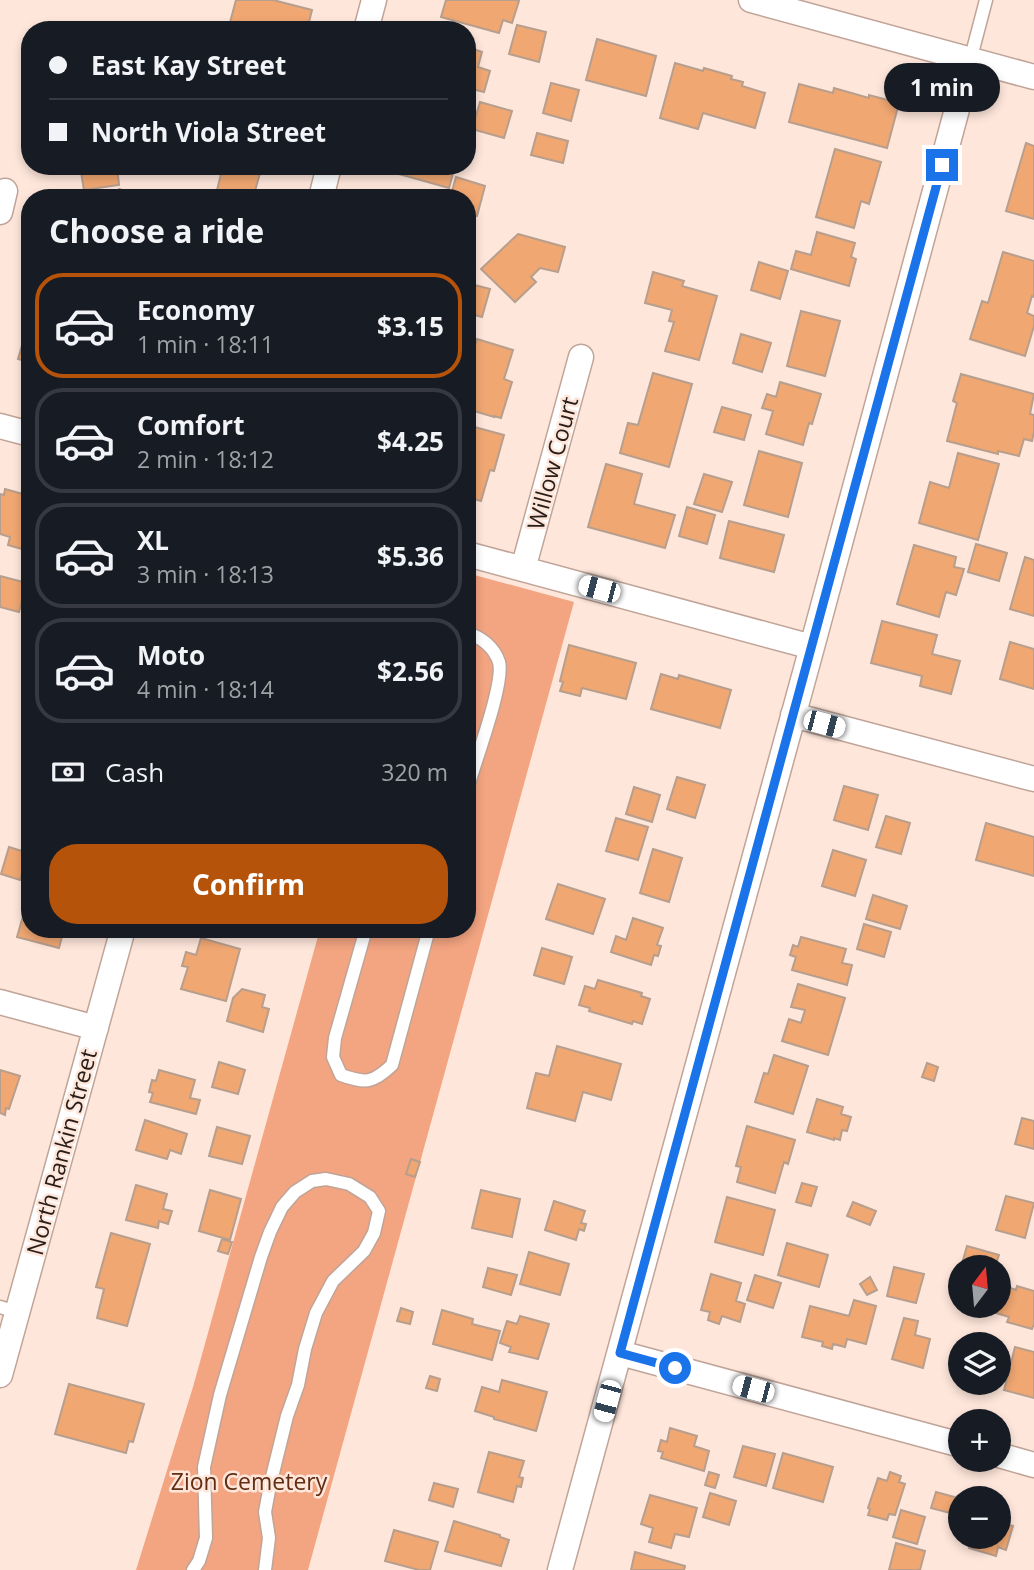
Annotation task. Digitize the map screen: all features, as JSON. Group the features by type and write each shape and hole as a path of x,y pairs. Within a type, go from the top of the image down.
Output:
{"street":[{"path":"368,21 374,0"},
{"path":"751,0 1034,77"},
{"path":"560,1570 970,61"},
{"name":"Willow Court","path":"523,569 581,357"},
{"path":"0,426 21,432"},
{"path":"476,557 812,647"},
{"path":"793,715 1034,779"},
{"name":"North Rankin Street","path":"0,1375 9,1310 96,1028 121,938"},
{"path":"0,1002 96,1028"},
{"path":"620,1353 948,1441"},
{"path":"1011,1458 1034,1465"}],"lane":[{"path":"970,61 986,0"},
{"path":"476,636 492,648 499,664 498,688 476,760"},
{"path":"363,938 335,1038 333,1057 341,1075 359,1082 379,1077 392,1065 427,938"},
{"path":"193,1570 199,1561 206,1538 204,1467 209,1443 220,1395 270,1232 282,1207 295,1192 312,1181 326,1179 349,1184 369,1197 379,1211 374,1233 364,1251 333,1281 316,1313 270,1485 265,1512 269,1538 264,1570"}],"green space":[{"name":"Zion Cemetery","path":"476,575 574,602 308,1570 136,1570 193,1387 318,938 476,938"}],"building":[{"path":"236,0 273,0 312,10 309,21 230,21"},
{"path":"446,0 519,1 512,23 503,20 499,33 476,27 476,21 456,21 441,17"},
{"path":"517,25 546,32 539,62 509,54"},
{"path":"597,39 656,56 646,96 586,80"},
{"path":"476,50 482,52 478,67 490,71 484,92 476,90"},
{"path":"675,63 732,76 731,79 743,82 742,86 765,93 755,128 703,113 698,129 660,118"},
{"path":"551,83 579,90 571,121 543,113"},
{"path":"799,84 833,93 834,88 899,103 887,148 789,122"},
{"path":"480,102 512,111 504,138 476,130"},
{"path":"537,133 568,141 563,163 531,155"},
{"path":"1026,143 1034,146 1034,219 1006,211"},
{"path":"835,149 881,162 869,204 861,201 854,228 816,217"},
{"path":"82,175 118,175 119,185 84,189"},
{"path":"221,175 259,175 256,189 217,189"},
{"path":"403,175 453,175 449,188"},
{"path":"456,177 485,186 477,216 476,189 453,189"},
{"path":"817,232 855,243 851,257 856,259 849,286 791,269 796,251 811,255"},
{"path":"518,234 565,247 558,272 540,268 531,277 536,282 515,302 481,269"},
{"path":"1003,252 1034,261 1034,297 1032,296 1027,313 1034,316 1034,326 1025,356 970,339 982,301 988,303"},
{"path":"759,262 788,271 780,299 751,290"},
{"path":"653,272 684,281 682,286 717,296 699,360 665,351 674,322 669,321 672,310 645,303"},
{"path":"476,285 490,289 482,317 476,315"},
{"path":"801,311 840,321 825,376 787,366"},
{"path":"741,334 771,343 762,372 733,363"},
{"path":"477,339 513,350 504,379 512,382 501,418 476,412"},
{"path":"653,373 692,384 669,467 620,453 628,423 638,425"},
{"path":"961,374 1034,394 1030,414 1034,415 1032,441 1024,439 1019,456 998,451 998,454 947,441 957,403 953,401"},
{"path":"780,382 821,394 803,445 766,434 773,411 762,408 767,394 776,397"},
{"path":"722,407 751,415 744,440 714,432"},
{"path":"476,427 504,435 494,471 490,470 481,501 476,500"},
{"path":"759,451 802,463 788,517 744,505"},
{"path":"958,453 999,464 978,540 919,523 930,482 949,488"},
{"path":"606,464 642,474 634,504 675,515 665,548 588,527"},
{"path":"704,474 732,482 722,512 694,504"},
{"path":"5,489 21,493 21,549 8,545 10,537 0,534 0,494 4,495"},
{"path":"687,507 715,515 707,544 679,536"},
{"path":"729,521 784,535 774,572 720,558"},
{"path":"976,544 1007,553 999,581 968,572"},
{"path":"914,545 956,557 954,567 964,569 956,595 946,592 939,617 897,604"},
{"path":"1025,557 1034,560 1034,616 1010,609"},
{"path":"0,576 21,581 19,612 0,607"},
{"path":"882,621 937,635 932,654 960,661 951,694 920,686 922,676 871,663"},
{"path":"1010,642 1034,649 1034,689 1000,679"},
{"path":"569,645 636,663 626,699 582,688 580,696 560,691"},
{"path":"661,674 678,679 679,675 731,690 720,728 651,709"},
{"path":"677,777 705,785 695,818 667,809"},
{"path":"844,786 878,795 868,830 834,820"},
{"path":"634,787 660,795 652,822 626,814"},
{"path":"886,816 910,823 901,854 876,847"},
{"path":"616,818 648,827 638,860 606,851"},
{"path":"986,823 1034,837 1034,876 976,860"},
{"path":"9,847 21,851 20,880 1,874"},
{"path":"653,849 682,858 669,902 640,893"},
{"path":"833,850 866,860 855,896 822,886"},
{"path":"558,884 605,899 593,934 546,919"},
{"path":"873,895 907,906 900,929 866,919"},
{"path":"633,918 663,928 657,945 661,946 658,956 654,955 651,965 611,952 616,936 626,940"},
{"path":"21,923 21,938 62,938 59,948 17,937"},
{"path":"864,924 891,932 884,957 857,949"},
{"path":"801,937 846,949 842,963 852,965 847,985 792,970 796,957 790,955 793,945 798,947"},
{"path":"201,938 240,949 226,1001 181,989 188,967 182,966 186,952 196,955"},
{"path":"542,948 572,957 564,984 534,975"},
{"path":"598,980 642,993 641,996 650,999 642,1024 633,1021 632,1024 589,1011 590,1008 579,1005 585,986 595,989"},
{"path":"798,984 845,998 828,1055 782,1041 789,1019 801,1023 805,1010 791,1007"},
{"path":"242,989 265,995 262,1007 269,1009 263,1032 227,1021 233,998"},
{"path":"557,1046 621,1064 611,1100 583,1092 575,1121 527,1108 536,1073 549,1076"},
{"path":"774,1055 808,1066 793,1114 755,1102 764,1073 768,1074"},
{"path":"219,1062 245,1070 238,1094 212,1087"},
{"path":"927,1063 938,1067 934,1081 922,1077"},
{"path":"0,1070 20,1076 5,1115 0,1113"},
{"path":"159,1070 195,1080 190,1098 200,1100 196,1114 150,1102 153,1093 149,1092 152,1080 156,1081"},
{"path":"817,1099 843,1107 841,1114 851,1117 847,1131 842,1130 840,1140 807,1132"},
{"path":"1022,1118 1034,1121 1034,1149 1015,1144"},
{"path":"145,1120 187,1134 181,1154 170,1150 167,1159 136,1150"},
{"path":"747,1126 795,1140 788,1164 784,1162 775,1193 737,1182 741,1167 736,1166"},
{"path":"217,1127 250,1136 242,1164 209,1156"},
{"path":"411,1159 420,1162 415,1177 406,1174"},
{"path":"802,1183 817,1187 811,1206 796,1202"},
{"path":"136,1185 167,1194 163,1209 172,1211 168,1224 159,1221 158,1228 126,1220"},
{"path":"210,1190 241,1199 230,1240 199,1231"},
{"path":"481,1190 520,1199 512,1237 472,1228"},
{"path":"1006,1196 1034,1203 1025,1238 996,1230"},
{"path":"727,1197 775,1210 763,1255 715,1242"},
{"path":"554,1201 585,1211 581,1223 586,1224 584,1231 579,1229 576,1240 545,1230"},
{"path":"853,1202 876,1211 870,1225 847,1216"},
{"path":"111,1233 150,1244 127,1326 97,1318 104,1289 96,1287"},
{"path":"222,1239 232,1242 228,1254 218,1251"},
{"path":"787,1243 828,1255 819,1287 778,1275"},
{"path":"967,1246 999,1255 964,1255"},
{"path":"529,1252 569,1264 560,1295 520,1284"},
{"path":"894,1267 924,1274 916,1303 887,1296"},
{"path":"488,1268 517,1275 511,1295 483,1287"},
{"path":"711,1274 741,1283 736,1301 745,1304 740,1322 722,1316 719,1324 708,1320 710,1312 701,1310"},
{"path":"755,1275 781,1283 773,1308 747,1300"},
{"path":"870,1277 877,1290 867,1295 860,1284"},
{"path":"1017,1286 1034,1291 1032,1329 1007,1322 1009,1318 1012,1318 1012,1289 1016,1290"},
{"path":"854,1300 876,1306 866,1344 847,1339 845,1347 833,1344 832,1349 822,1346 823,1342 802,1337 810,1306 849,1316"},
{"path":"401,1308 413,1312 410,1324 397,1321"},
{"path":"442,1310 473,1319 472,1324 500,1331 492,1360 433,1344"},
{"path":"520,1316 549,1324 538,1359 509,1352 511,1347 500,1343 507,1321 517,1324"},
{"path":"904,1318 918,1321 915,1335 930,1339 923,1368 892,1359"},
{"path":"1015,1347 1034,1352 1034,1398 1011,1392 1011,1363"},
{"path":"430,1376 440,1379 437,1391 426,1388"},
{"path":"502,1380 547,1392 536,1431 475,1411 482,1387 499,1392"},
{"path":"69,1384 144,1404 133,1442 129,1441 126,1453 55,1434"},
{"path":"670,1428 697,1436 694,1446 709,1451 704,1471 661,1458 663,1452 658,1451 661,1440 667,1442"},
{"path":"743,1446 775,1454 766,1486 734,1477"},
{"path":"489,1452 524,1461 519,1477 523,1478 521,1487 517,1486 513,1502 478,1492"},
{"path":"783,1453 833,1467 823,1502 773,1488"},
{"path":"709,1472 719,1475 715,1488 705,1485"},
{"path":"890,1472 901,1476 899,1482 905,1484 895,1515 889,1514 887,1520 868,1515 878,1478 887,1481"},
{"path":"434,1483 458,1489 453,1507 429,1500"},
{"path":"936,1492 948,1495 948,1512 931,1508"},
{"path":"710,1493 736,1501 729,1525 703,1517"},
{"path":"650,1495 697,1508 689,1537 675,1534 671,1548 649,1542 653,1528 641,1524"},
{"path":"901,1510 925,1517 917,1544 893,1537"},
{"path":"454,1521 509,1540 501,1566 445,1551"},
{"path":"394,1530 438,1542 430,1570 419,1570 385,1561"},
{"path":"896,1543 925,1551 920,1570 889,1570"},
{"path":"972,1549 998,1549 996,1556"},
{"path":"635,1552 685,1566 684,1570 631,1570"}],"route":[{"path":"675,1368 620,1353 942,165"}]}
